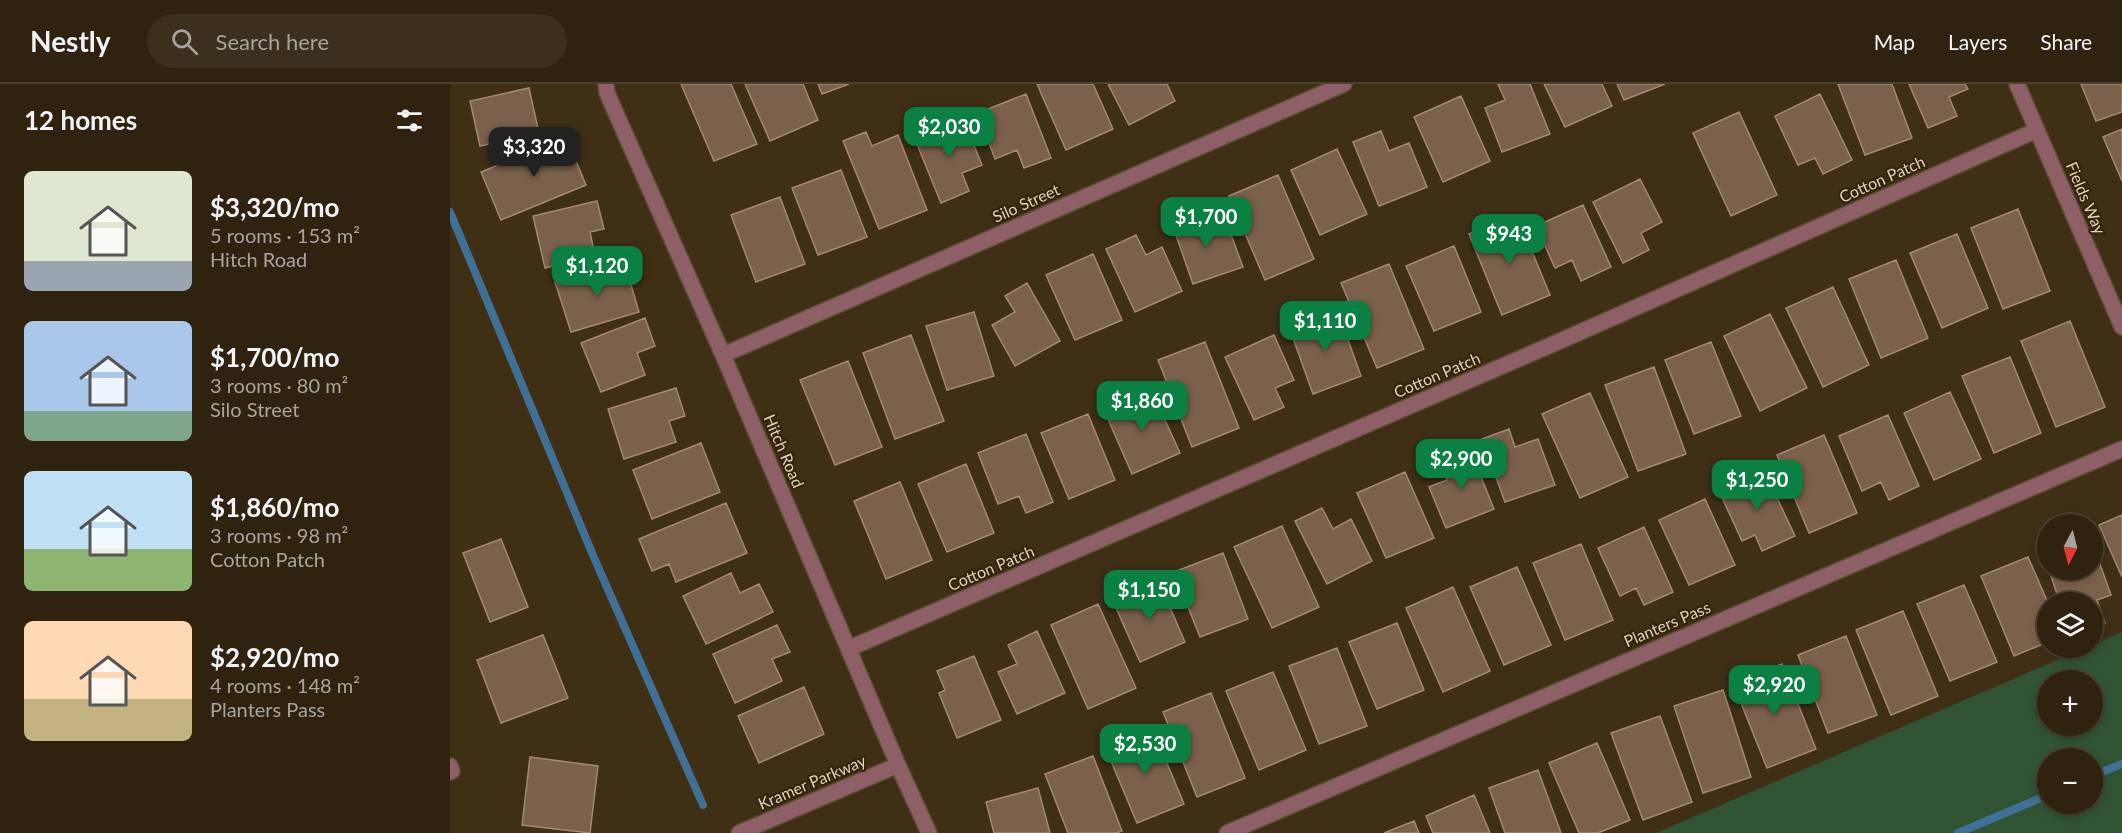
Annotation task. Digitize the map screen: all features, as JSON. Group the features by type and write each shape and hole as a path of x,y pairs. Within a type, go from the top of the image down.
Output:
{"street":[{"name":"Hitch Road","path":"606,84 607,93 723,355 929,833"},
{"name":"Silo Street","path":"723,355 1344,84"},
{"name":"Fields Way","path":"2017,84 2122,327"},
{"name":"Cotton Patch","path":"850,648 1562,340 2037,130"},
{"name":"Planters Pass","path":"1227,833 2122,448"},
{"name":"Kramer Parkway","path":"740,833 898,765"},
{"path":"450,766 452,771 450,772"}],"green space":[{"path":"2122,632 2122,833 1656,833 2062,658 2103,658 2103,641"}],"building":[{"path":"681,84 731,84 757,144 714,161"},
{"path":"745,84 803,84 818,120 770,141"},
{"path":"818,84 849,84 822,94"},
{"path":"1037,84 1093,84 1113,129 1066,150"},
{"path":"1108,84 1167,84 1175,101 1129,125"},
{"path":"1498,84 1530,84 1550,134 1502,152 1485,108 1505,100"},
{"path":"1544,84 1602,84 1612,106 1565,127"},
{"path":"1617,84 1665,84 1624,100"},
{"path":"1838,84 1892,84 1912,138 1865,155"},
{"path":"1909,84 1965,84 1968,89 1949,97 1957,116 1928,128"},
{"path":"2081,84 2122,84 2122,112 2096,121"},
{"path":"529,88 539,133 480,146 470,101"},
{"path":"1026,94 1051,158 1024,168 1017,150 995,159 978,113"},
{"path":"1820,94 1852,160 1823,174 1815,158 1798,165 1775,116"},
{"path":"1461,96 1490,161 1443,182 1414,117"},
{"path":"1739,112 1777,195 1731,216 1693,133"},
{"path":"963,118 982,165 962,173 969,191 941,203 914,137"},
{"path":"2122,129 2122,181 2103,137"},
{"path":"1381,131 1389,151 1409,143 1427,187 1379,206 1353,142"},
{"path":"866,132 872,146 898,135 927,210 879,229 843,141"},
{"path":"566,137 586,185 501,220 481,172"},
{"path":"1337,149 1367,214 1320,235 1291,170"},
{"path":"841,170 867,237 818,255 792,188"},
{"path":"1278,175 1314,259 1265,280 1229,196"},
{"path":"1640,179 1662,222 1641,233 1649,250 1623,263 1593,202"},
{"path":"780,197 805,264 756,282 731,215"},
{"path":"597,201 604,229 590,232 595,256 545,268 533,216"},
{"path":"1583,205 1611,267 1581,281 1572,260 1555,268 1536,226"},
{"path":"2018,209 2050,291 2003,309 1971,228"},
{"path":"1197,211 1203,228 1226,221 1243,267 1193,284 1171,221"},
{"path":"1517,215 1550,295 1502,315 1469,234"},
{"path":"1957,234 1988,308 1942,328 1910,253"},
{"path":"1136,235 1146,255 1162,247 1182,291 1135,312 1106,249"},
{"path":"1454,246 1481,312 1434,331 1406,266"},
{"path":"1093,254 1122,320 1075,340 1046,275"},
{"path":"1896,260 1928,338 1881,358 1849,279"},
{"path":"624,261 639,312 571,332 555,282"},
{"path":"1389,264 1424,349 1377,368 1341,283"},
{"path":"1027,283 1060,341 1015,366 992,325 1015,312 1005,296"},
{"path":"1833,287 1869,365 1823,387 1786,308"},
{"path":"1337,309 1361,376 1313,394 1289,327"},
{"path":"974,312 994,376 947,390 926,326"},
{"path":"1770,314 1807,388 1760,411 1724,336"},
{"path":"645,318 655,346 637,353 645,375 601,392 581,343"},
{"path":"2070,321 2105,407 2056,427 2021,341"},
{"path":"911,335 944,421 895,439 863,353"},
{"path":"1274,335 1294,380 1275,388 1284,407 1254,420 1225,357"},
{"path":"1205,342 1239,428 1192,447 1158,360"},
{"path":"1711,342 1741,416 1694,434 1665,360"},
{"path":"2010,357 2041,433 1994,453 1962,376"},
{"path":"848,361 882,447 835,465 800,380"},
{"path":"1654,367 1686,454 1638,471 1605,385"},
{"path":"676,388 685,416 669,421 676,442 624,459 608,409"},
{"path":"1151,389 1180,453 1132,474 1104,410"},
{"path":"1950,392 1981,459 1934,480 1904,413"},
{"path":"1590,393 1628,477 1580,498 1542,414"},
{"path":"1088,414 1115,480 1069,499 1041,433"},
{"path":"1888,415 1919,486 1889,500 1881,482 1862,491 1839,436"},
{"path":"1509,429 1515,447 1538,439 1555,485 1505,502 1482,439"},
{"path":"1026,434 1053,502 1026,513 1019,496 998,504 978,453"},
{"path":"1824,435 1857,513 1809,533 1777,455"},
{"path":"701,443 720,492 652,519 633,470"},
{"path":"1469,447 1494,509 1446,528 1429,487 1447,480 1439,459"},
{"path":"966,464 994,533 947,552 918,484"},
{"path":"1764,470 1795,536 1762,551 1755,535 1742,541 1719,491"},
{"path":"1405,472 1434,538 1386,558 1357,493"},
{"path":"900,482 932,560 886,579 854,501"},
{"path":"1705,499 1735,565 1689,585 1659,520"},
{"path":"726,503 747,553 676,582 669,564 652,571 639,539"},
{"path":"1322,508 1333,529 1351,519 1372,561 1327,584 1295,521"},
{"path":"2122,515 2122,577 2103,534 2103,523"},
{"path":"1282,526 1319,607 1272,628 1234,547"},
{"path":"1644,527 1673,592 1644,605 1636,588 1620,596 1598,548"},
{"path":"501,539 528,607 490,622 463,553"},
{"path":"1581,544 1613,620 1565,640 1533,563"},
{"path":"1223,553 1248,619 1200,637 1174,572"},
{"path":"2028,557 2043,592 2037,592 2037,647 2014,656 1981,576"},
{"path":"1517,567 1551,645 1504,665 1470,587"},
{"path":"731,573 740,593 759,584 773,612 706,644 683,596"},
{"path":"2103,573 2111,595 2103,598 2103,592 2056,592 2052,580 2103,580"},
{"path":"1158,580 1185,642 1140,662 1112,599"},
{"path":"1964,585 1997,662 1950,681 1917,604"},
{"path":"1453,587 1490,671 1443,692 1406,608"},
{"path":"1098,604 1136,688 1088,709 1051,625"},
{"path":"1903,611 1938,696 1891,715 1856,630"},
{"path":"1397,623 1424,690 1377,709 1349,642"},
{"path":"777,625 790,652 772,659 782,681 735,703 713,654"},
{"path":"1037,631 1065,693 1017,714 998,672 1017,664 1008,645"},
{"path":"543,635 568,698 501,723 477,660"},
{"path":"1846,636 1877,715 1828,733 1798,655"},
{"path":"1337,648 1367,726 1319,744 1289,666"},
{"path":"974,656 1001,720 957,738 939,693 945,690 937,671"},
{"path":"1782,664 1816,749 1767,768 1733,683"},
{"path":"1273,672 1306,750 1259,770 1226,691"},
{"path":"804,687 824,734 759,763 738,716"},
{"path":"1723,690 1751,777 1703,793 1674,706"},
{"path":"1211,693 1245,778 1197,797 1163,712"},
{"path":"1660,716 1692,802 1643,820 1611,733"},
{"path":"1152,727 1184,804 1137,823 1105,747"},
{"path":"1597,743 1630,820 1598,833 1579,833 1549,763"},
{"path":"1093,756 1122,831 1068,833 1045,774"},
{"path":"530,757 598,766 590,833 522,825"},
{"path":"1538,770 1561,833 1505,833 1489,788"},
{"path":"1038,788 1050,833 994,833 986,802"},
{"path":"1474,795 1490,833 1433,833 1426,816"},
{"path":"1414,821 1419,833 1384,833"}],"waterway":[{"path":"450,212 595,560 703,805"},
{"path":"2103,772 2122,764"},
{"path":"1958,833 2037,800"}]}
